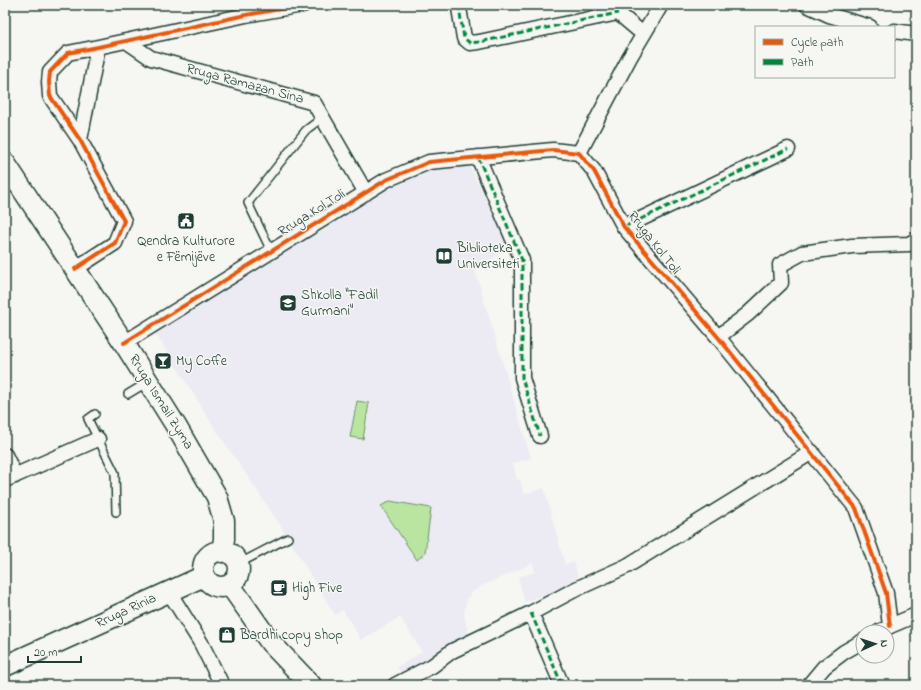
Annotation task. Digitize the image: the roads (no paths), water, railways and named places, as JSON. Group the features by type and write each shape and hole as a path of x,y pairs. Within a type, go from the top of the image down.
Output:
{"main road":[{"name":"Rruga Ismail Zyma","path":"5,163 11,185 75,269 124,343 192,453 217,497 224,521 222,552"},
{"path":"222,552 232,555 238,564 238,574 235,581 226,587 215,586 209,583 204,576 203,566 206,559 214,553 222,552"},
{"name":"Rruga Rinia","path":"5,666 204,576"},
{"path":"230,584 270,642 311,685"}],"street":[{"path":"75,269 115,243 124,221 80,140 50,96 48,82 50,72 68,53 246,15 302,5"},
{"path":"458,5 464,38 470,42 479,42 618,9 643,34"},
{"path":"579,153 660,5"},
{"path":"808,5 829,15 867,26"},
{"path":"895,31 916,34"},
{"name":"Rruga Ramazan Sina","path":"126,41 151,58 314,103 366,193"},
{"path":"80,140 98,47"},
{"path":"624,227 788,149"},
{"name":"Rruga Kol Toli","path":"124,343 386,180 429,162 553,150 579,153 594,171 624,227 718,337 856,508 886,593 884,624"},
{"path":"478,158 522,260 522,378 540,436"},
{"path":"718,337 748,314 781,283 780,265 802,252 852,246 909,244 916,240"},
{"path":"5,455 10,478 98,439"},
{"path":"395,685 432,666 452,651 531,614 576,589 626,566 812,452"},
{"path":"169,592 201,643 222,685"},
{"path":"531,614 562,685"},
{"path":"895,624 916,614"},
{"path":"809,685 824,667 855,646"}],"lane":[{"path":"271,251 248,203 306,130 322,118"},
{"path":"128,394 148,382"},
{"path":"95,414 88,419 115,473 116,512"},
{"path":"238,564 288,538"}],"place":[{"name":"Qendra Kulturore e Fëmijëve","path":"186,221"},
{"name":"Biblioteka Universiteti","path":"444,256"},
{"name":"Shkolla \"Fadil Gurmani\"","path":"288,303"},
{"name":"My Coffe","path":"163,361"},
{"name":"High Five","path":"279,588"},
{"name":"Bardhi copy shop","path":"227,635"}]}
